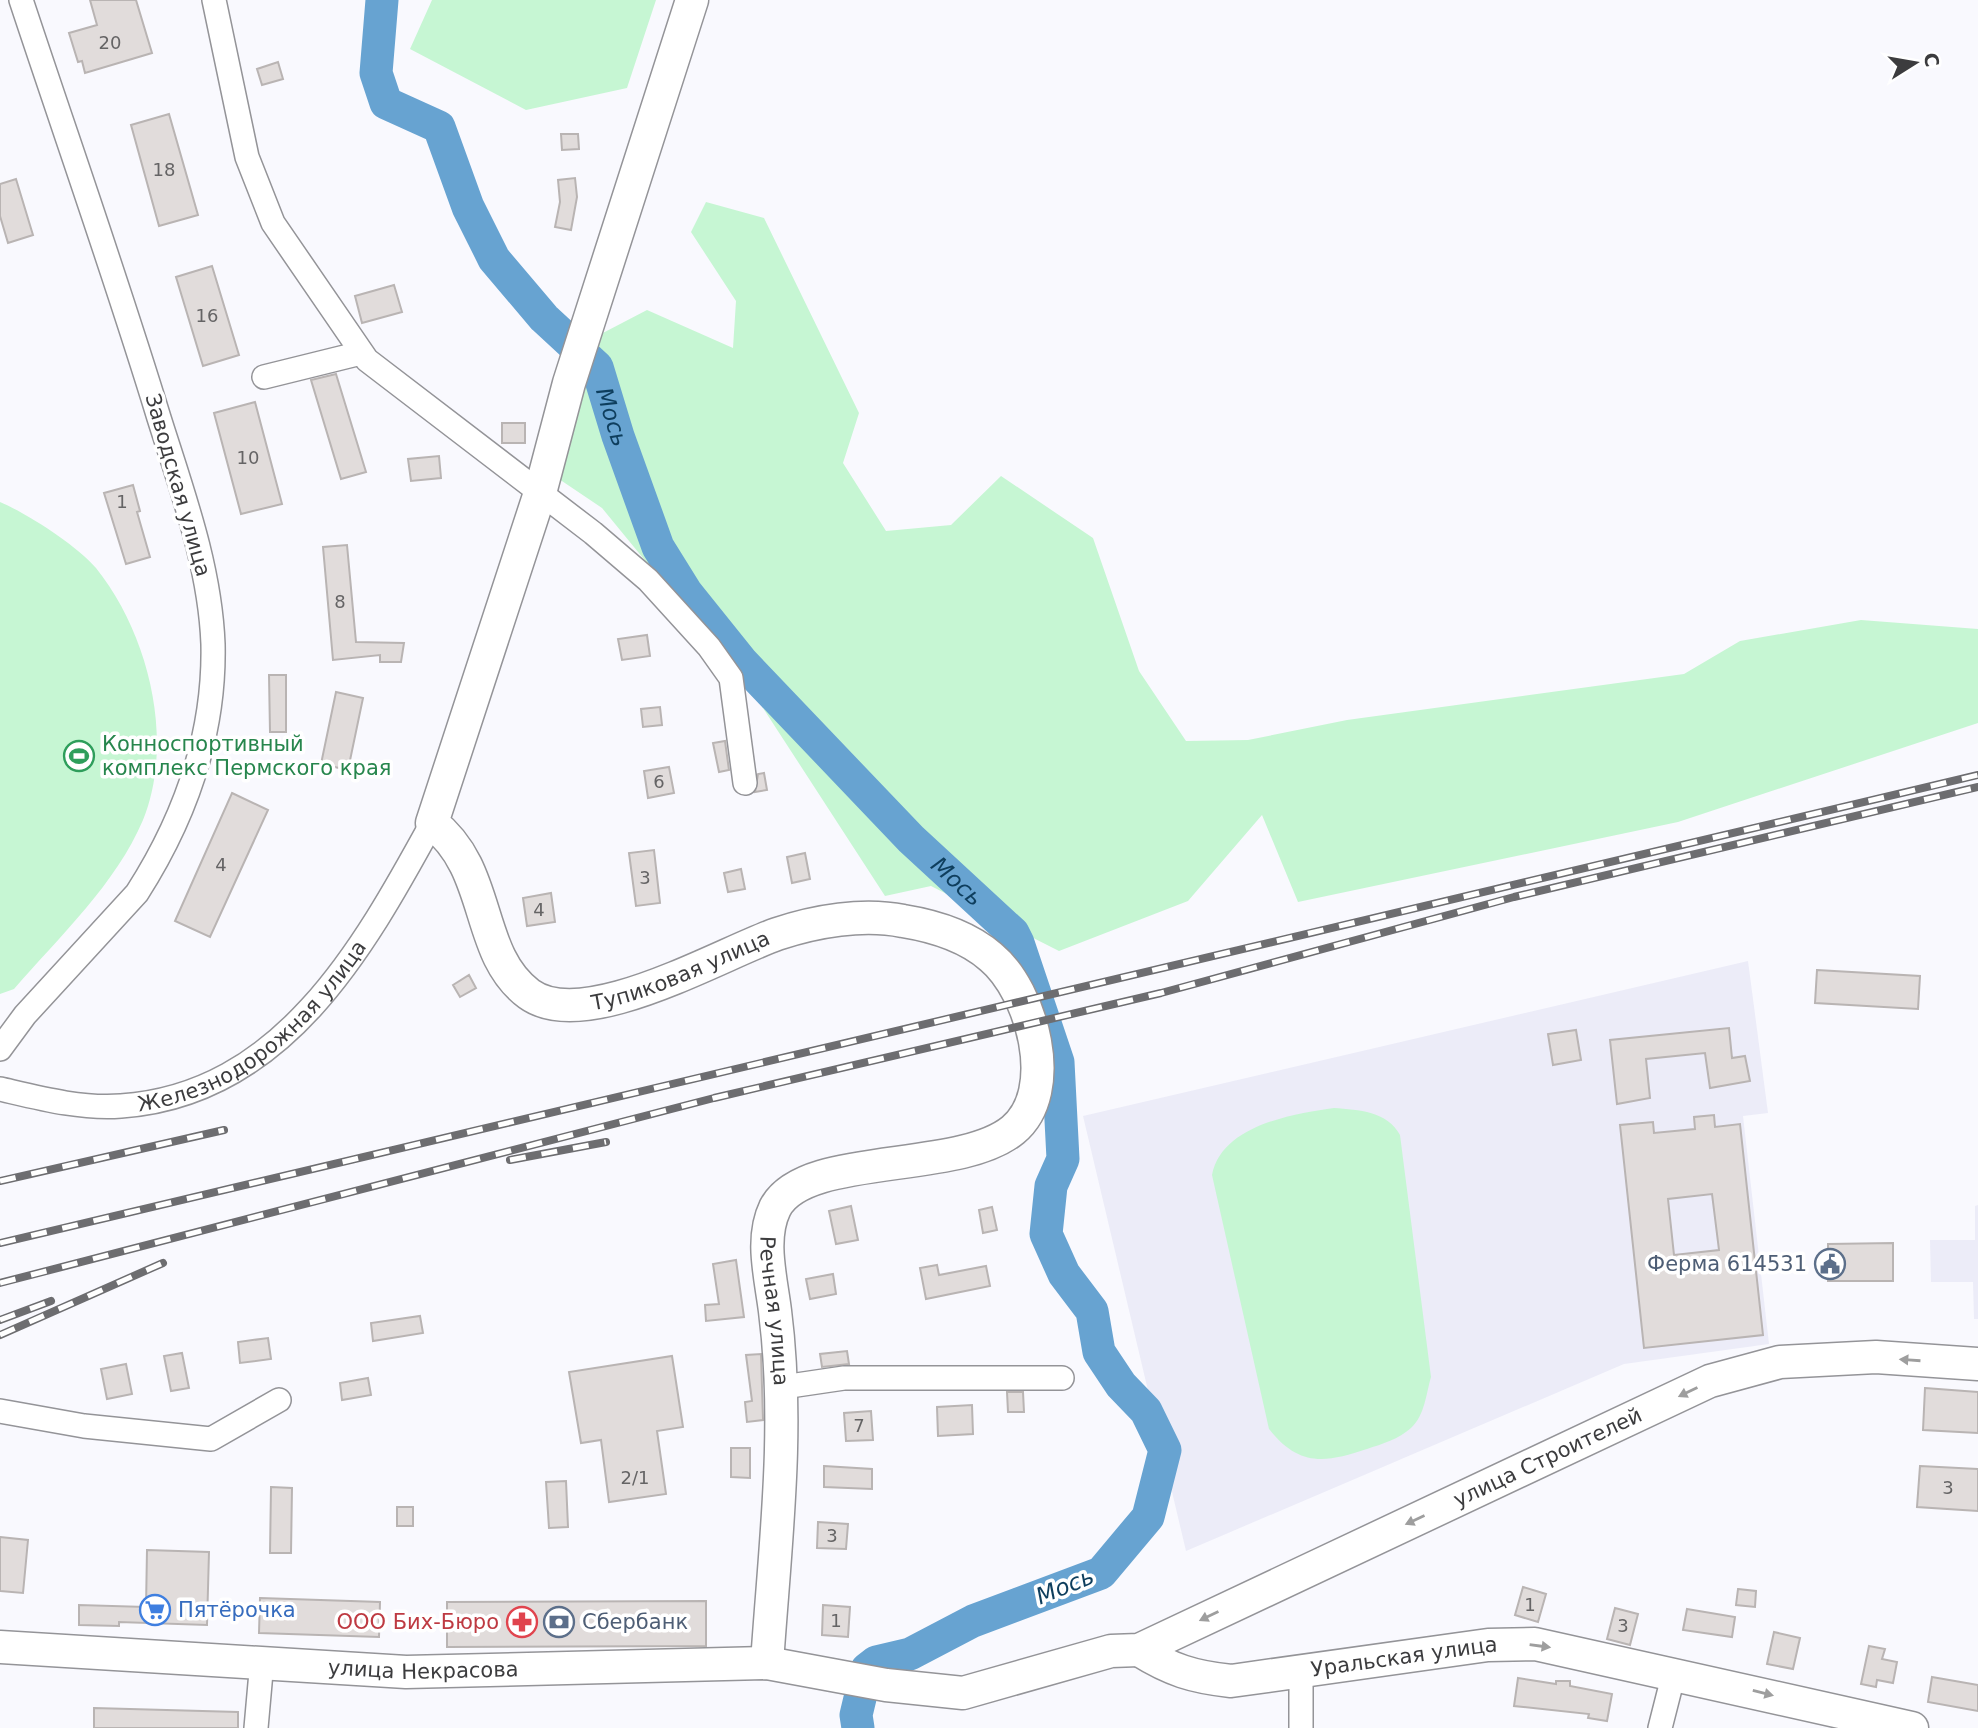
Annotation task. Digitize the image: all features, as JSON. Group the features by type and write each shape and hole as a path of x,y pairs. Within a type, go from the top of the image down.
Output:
{"street":[{"name":"Заводская улица","path":"0,1049 26,1016 137,893 151,872 175,825 194,776 205,735 212,669 207,592 192,525 148,379 21,0"},
{"path":"214,0 247,157 273,223 367,360 648,580 709,647 731,678 745,783"},
{"path":"432,824 540,493 569,383 692,0"},
{"path":"264,377 362,353"},
{"name":"Тупиковая улица","path":"432,824 449,836 466,863 504,967 533,997 555,1006 585,1006 626,995 802,927 878,918 952,933 989,955 1013,983 1027,1015 1038,1063"},
{"name":"Железнодорожная улица","path":"0,1089 70,1103 119,1106 167,1098 231,1072 287,1034 324,994 388,903 432,824"},
{"name":"Речная улица","path":"767,1663 784,1432 783,1387 768,1253 770,1221 783,1197 794,1188 821,1176 955,1154 1001,1137 1011,1131 1029,1110 1035,1094 1038,1063"},
{"name":"улица Строителей","path":"1139,1650 1710,1381 1780,1362 1876,1357 1978,1364"},
{"path":"783,1387 844,1378 1062,1378"},
{"path":"0,1411 84,1426 212,1439 279,1400"},
{"name":"Уральская улица","path":"1139,1650 1169,1669 1201,1678 1231,1681 1488,1645 1535,1644 1912,1728"},
{"name":"улица Некрасова","path":"0,1647 262,1661 406,1672 767,1663 844,1679 963,1693 1111,1651 1139,1650"},
{"path":"256,1728 262,1661"},
{"path":"1301,1671 1301,1728"},
{"path":"1660,1728 1674,1673"}],"shaded area":[{"path":"1748,961 1768,1113 1743,1116 1769,1344 1624,1364 1186,1551 1083,1116"},
{"path":"1978,1205 1978,1319 1974,1319 1973,1282 1931,1282 1930,1240 1975,1240 1975,1206"}],"green space":[{"path":"432,0 656,0 627,88 526,110 410,49"},
{"path":"706,202 764,218 859,413 843,463 886,531 951,525 1001,476 1093,538 1139,671 1186,741 1248,740 1347,720 1684,674 1740,641 1861,620 1978,629 1978,723 1678,822 1298,902 1262,815 1188,901 1059,951 931,886 885,896 752,691 602,508 556,477 599,335 647,310 733,348 736,301 691,232"},
{"name":"Конноспортивный комплекс Пермского края","path":"0,502 64,540 96,568 115,595 143,656 156,723 157,757 143,820 118,866 85,909 14,989 0,994"},
{"path":"1334,1108 1380,1116 1400,1135 1431,1377 1419,1417 1406,1432 1390,1441 1352,1454 1325,1459 1302,1456 1280,1441 1269,1429 1212,1175 1218,1158 1244,1133 1280,1119"}],"building":[{"path":"90,0 136,0 152,53 85,73 82,61 78,62 69,33 97,25"},
{"path":"278,62 283,79 262,85 257,69"},
{"path":"169,114 198,215 159,226 131,125"},
{"path":"561,134 578,134 579,149 562,150"},
{"path":"575,178 577,197 571,230 555,227 560,202 558,180"},
{"path":"16,179 33,235 8,243 0,216 0,184"},
{"path":"212,266 239,355 203,366 176,277"},
{"path":"394,285 402,312 362,323 355,296"},
{"path":"336,374 366,472 341,479 311,380"},
{"path":"255,402 282,504 241,514 214,413"},
{"path":"502,423 525,423 525,443 502,443"},
{"path":"439,456 441,478 411,481 408,459"},
{"path":"133,485 140,511 137,512 150,557 126,564 104,493"},
{"path":"347,545 356,642 404,643 401,662 380,662 380,655 333,660 323,547"},
{"path":"647,635 650,656 622,660 618,639"},
{"path":"269,675 286,675 286,732 270,732"},
{"path":"336,692 363,698 348,770 321,764"},
{"path":"660,707 662,725 643,727 641,709"},
{"path":"725,741 729,770 719,772 713,743"},
{"path":"669,767 674,793 648,798 644,771"},
{"path":"764,773 767,790 755,792 758,774"},
{"path":"232,793 268,810 210,937 175,921"},
{"path":"654,850 660,903 636,906 629,853"},
{"path":"805,853 810,879 792,883 787,857"},
{"path":"741,869 745,889 728,892 724,873"},
{"path":"551,893 555,922 527,926 523,898"},
{"path":"1817,970 1920,976 1918,1009 1815,1003"},
{"path":"469,975 476,988 460,997 453,985"},
{"path":"1729,1028 1732,1058 1745,1056 1750,1081 1710,1088 1705,1053 1646,1059 1650,1098 1617,1104 1610,1040"},
{"path":"1576,1030 1581,1060 1553,1065 1548,1034"},
{"path":"1714,1115 1715,1127 1740,1124 1763,1335 1644,1348 1620,1125 1653,1122 1654,1133 1695,1129 1694,1117","holes":["1712,1194 1719,1250 1674,1255 1668,1199"]},
{"path":"851,1206 858,1240 836,1244 829,1211"},
{"path":"992,1207 997,1230 983,1233 979,1210"},
{"path":"1893,1243 1893,1281 1828,1281 1828,1244"},
{"path":"736,1260 744,1317 706,1321 705,1305 719,1304 713,1264"},
{"path":"937,1265 939,1275 986,1266 990,1286 926,1299 920,1268"},
{"path":"833,1274 836,1294 810,1299 806,1279"},
{"path":"420,1316 423,1333 373,1341 371,1323"},
{"path":"268,1338 271,1359 240,1363 238,1342"},
{"path":"847,1351 849,1364 822,1367 820,1354"},
{"path":"182,1353 189,1388 171,1391 164,1356"},
{"path":"761,1354 763,1420 747,1422 745,1402 752,1401 746,1355"},
{"path":"672,1356 683,1427 657,1431 666,1494 609,1502 601,1440 581,1443 569,1372"},
{"path":"126,1364 132,1394 107,1399 101,1369"},
{"path":"368,1378 371,1395 342,1400 340,1383"},
{"path":"1925,1388 1978,1392 1978,1433 1923,1430"},
{"path":"1007,1392 1023,1392 1024,1412 1008,1412"},
{"path":"972,1405 973,1434 938,1436 937,1407"},
{"path":"871,1411 873,1440 846,1441 844,1413"},
{"path":"731,1448 750,1448 750,1478 731,1477"},
{"path":"824,1466 872,1469 872,1489 824,1487"},
{"path":"1920,1466 1978,1469 1978,1511 1917,1507"},
{"path":"566,1481 568,1527 549,1528 546,1482"},
{"path":"271,1487 292,1488 291,1553 270,1553"},
{"path":"397,1507 413,1507 413,1526 397,1526"},
{"path":"818,1522 848,1524 846,1549 817,1548"},
{"path":"0,1537 28,1540 23,1593 0,1591"},
{"path":"147,1550 209,1552 207,1625 119,1622 119,1626 79,1625 79,1605 146,1607"},
{"path":"1523,1587 1546,1594 1538,1622 1515,1615"},
{"path":"1738,1589 1756,1591 1755,1607 1736,1605"},
{"path":"260,1598 380,1602 379,1637 259,1633"},
{"path":"706,1601 706,1646 447,1647 447,1602"},
{"path":"823,1605 850,1607 848,1637 822,1635"},
{"path":"1615,1608 1638,1614 1630,1645 1607,1639"},
{"path":"1687,1609 1735,1617 1732,1637 1683,1630"},
{"path":"1774,1632 1800,1638 1793,1669 1767,1664"},
{"path":"1869,1646 1885,1649 1882,1659 1897,1662 1893,1683 1877,1680 1876,1687 1861,1684"},
{"path":"1932,1677 1978,1685 1978,1711 1928,1702"},
{"path":"1518,1678 1556,1684 1556,1681 1570,1681 1570,1686 1612,1694 1607,1721 1588,1718 1589,1714 1514,1706"},
{"path":"94,1708 238,1712 238,1728 94,1728"}],"waterway":[{"name":"Мось","path":"382,0 376,73 386,103 439,127 468,207 494,259 544,318 597,367 618,436 658,547 686,592 743,663 911,839 1013,933 1058,1062 1063,1159 1051,1186 1046,1234 1064,1274 1092,1311 1099,1352 1121,1385 1146,1411 1165,1450 1148,1517 1101,1573 973,1621 910,1654 876,1662 867,1669 856,1715 858,1728"}],"railway":[{"path":"0,1243 1978,775"},
{"path":"0,1283 714,1098 1161,993 1514,897 1978,787"},
{"path":"0,1181 224,1130"},
{"path":"510,1160 606,1142"},
{"path":"0,1335 163,1263"},
{"path":"0,1320 51,1301"}],"place":[{"name":"Конноспортивный комплекс Пермского края","path":"79,756"},
{"name":"Ферма 614531","path":"1830,1264"},
{"name":"Пятёрочка","path":"155,1610"},
{"name":"ООО Бих-Бюро","path":"522,1622"},
{"name":"Сбербанк","path":"559,1622"}]}
